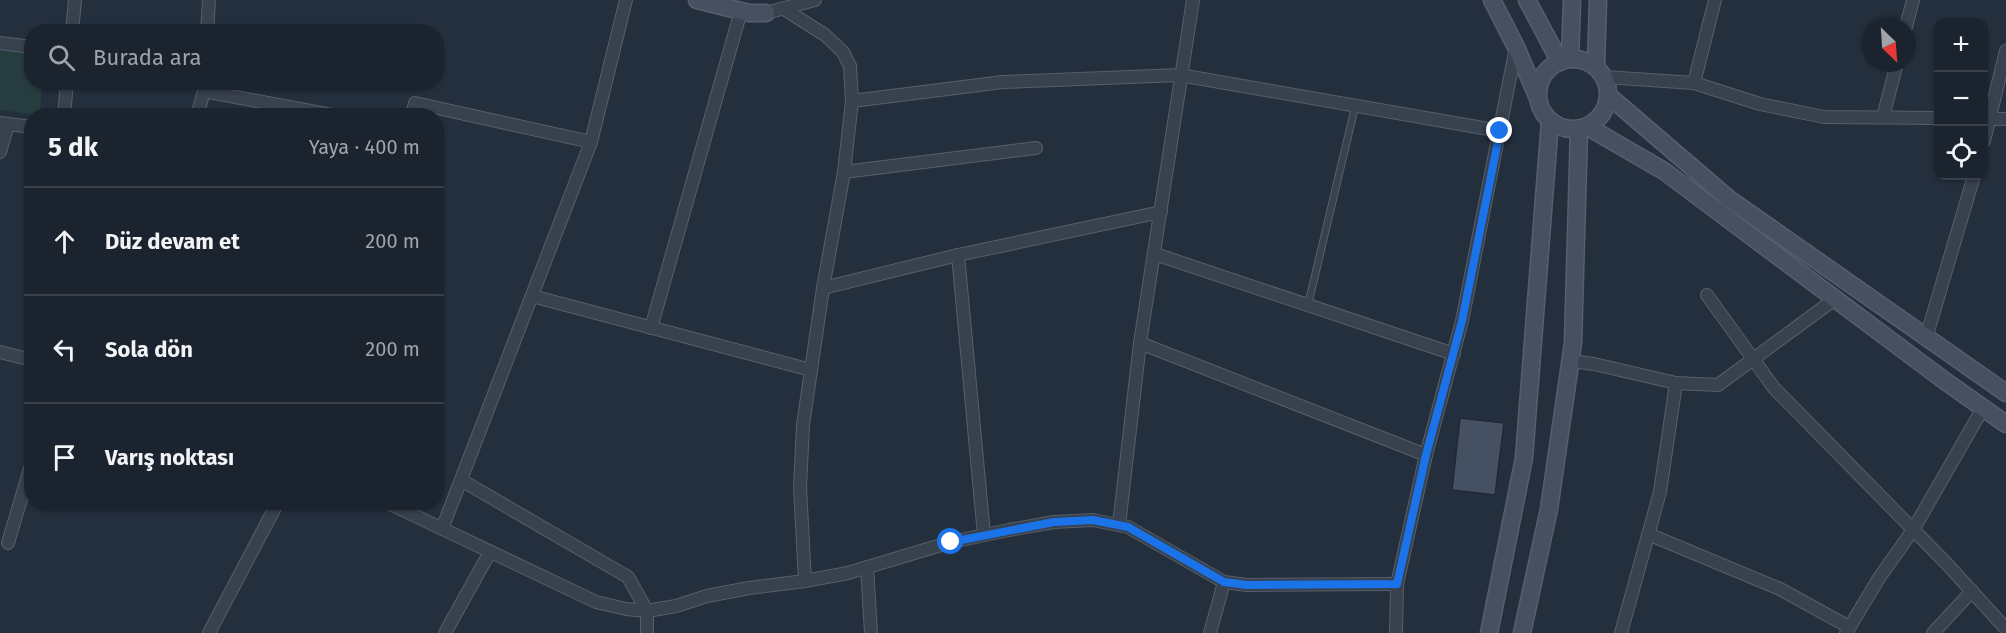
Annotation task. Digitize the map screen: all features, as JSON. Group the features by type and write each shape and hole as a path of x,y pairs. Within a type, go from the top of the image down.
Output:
{"main road":[{"path":"697,0 741,11 766,13"},
{"path":"1527,0 1565,60"},
{"path":"1565,60 1572,0"},
{"path":"1599,0 1600,72 1609,96 1728,199 2006,393"},
{"path":"1492,1 1516,47 1542,113 1550,121 1568,130 1583,128 1602,115 1609,96"},
{"path":"1537,96 1540,80 1548,69 1565,60 1585,60 1600,72"},
{"path":"1489,633 1524,458 1550,121"},
{"path":"1583,128 1664,171 2006,424"},
{"path":"1522,633 1549,509 1571,361 1583,128"}],"street":[{"path":"73,24 75,0"},
{"path":"208,24 209,0"},
{"path":"442,530 591,142 626,0"},
{"path":"766,13 784,4 815,0"},
{"path":"1119,525 1140,343 1193,0"},
{"path":"1694,83 1715,0"},
{"path":"1908,18 1913,0"},
{"path":"784,4 843,51 850,66 852,100 844,172 823,288 803,425 800,487 805,581"},
{"path":"651,328 741,11"},
{"path":"0,44 24,46"},
{"path":"1396,633 1397,584 1426,455 1462,321 1516,47"},
{"path":"1988,115 2006,51"},
{"path":"1600,72 1694,83 1760,104 1824,117 1934,118"},
{"path":"1883,117 1895,72"},
{"path":"852,100 1003,82 1180,75 1355,108 1500,131"},
{"path":"65,108 66,90"},
{"path":"199,108 203,90"},
{"path":"218,90 300,108"},
{"path":"414,108 415,104 434,108"},
{"path":"444,110 591,142"},
{"path":"1988,119 2006,119"},
{"path":"0,152 4,124 24,126"},
{"path":"844,172 1036,148"},
{"path":"1926,338 1973,180"},
{"path":"823,288 958,255 1161,212"},
{"path":"1155,254 1454,354"},
{"path":"958,255 984,535"},
{"path":"1707,295 1774,388 1972,591 2006,629"},
{"path":"532,296 811,370"},
{"path":"1571,361 1676,383 1718,385 1834,298"},
{"path":"1140,343 1426,455"},
{"path":"0,352 24,358"},
{"path":"1621,633 1660,492 1676,383"},
{"path":"1648,534 1780,589 1848,630 1879,578 1913,530 1983,408"},
{"path":"461,480 628,578 647,611 647,633"},
{"path":"8,543 24,489"},
{"path":"209,633 274,510"},
{"path":"402,510 596,602 647,611 749,588 805,581 867,567 951,542 984,535 1054,522 1093,520 1128,527 1224,582 1247,585 1397,584"},
{"path":"445,633 490,552"},
{"path":"867,567 871,633"},
{"path":"1210,633 1224,582"},
{"path":"1933,633 1972,591"}],"lane":[{"path":"1308,305 1355,108"}],"green space":[{"path":"0,50 24,52 24,90 42,90 40,108 24,108 24,113 0,110"}],"building":[{"path":"1460,418 1504,423 1495,495 1452,490"}],"route":[{"path":"951,542 1054,522 1093,520 1128,527 1224,582 1247,585 1397,584 1426,455 1462,321 1500,131"}]}
